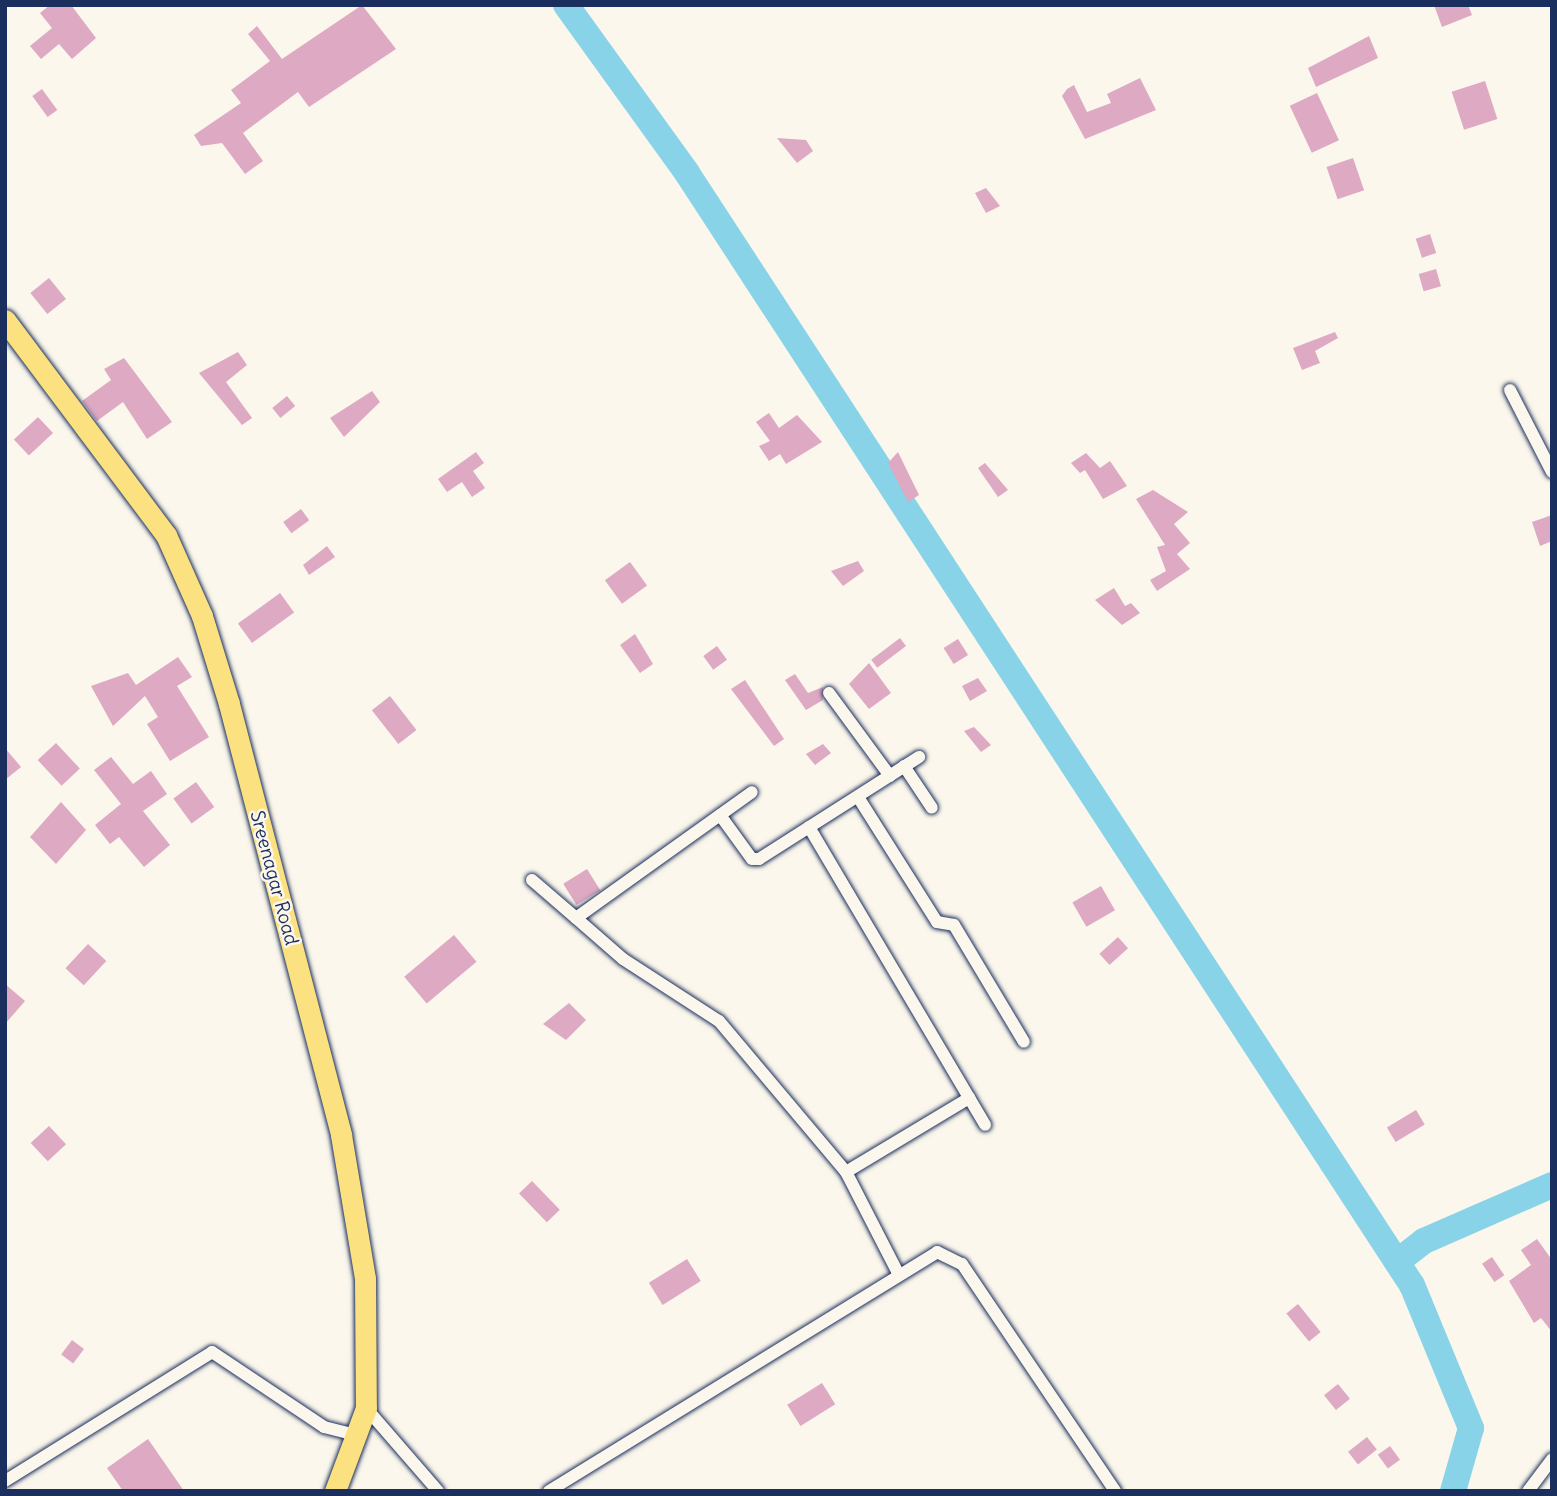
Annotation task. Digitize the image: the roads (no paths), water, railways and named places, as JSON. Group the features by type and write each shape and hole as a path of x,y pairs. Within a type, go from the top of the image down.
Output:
{"main road":[{"name":"Sreenagar Road","path":"5,320 166,535 202,616 341,1135 365,1278 366,1408 359,1436 335,1491"}],"street":[{"path":"1510,390 1552,472"},
{"path":"830,693 890,776"},
{"path":"720,815 752,859 809,827 919,757"},
{"path":"904,766 932,808"},
{"path":"576,918 752,792"},
{"path":"858,797 937,922 954,925 1024,1042"},
{"path":"809,827 985,1125"},
{"path":"532,880 623,959 719,1021 846,1172 899,1275"},
{"path":"846,1172 969,1098"},
{"path":"549,1491 937,1252 962,1264 1115,1491"},
{"path":"5,1481 212,1353 324,1427 359,1436"},
{"path":"366,1408 438,1491"},
{"path":"1528,1491 1552,1459"}],"waterway":[{"path":"566,5 687,173 1412,1285 1471,1428 1453,1491"},
{"path":"1397,1262 1424,1241 1552,1185"}]}
